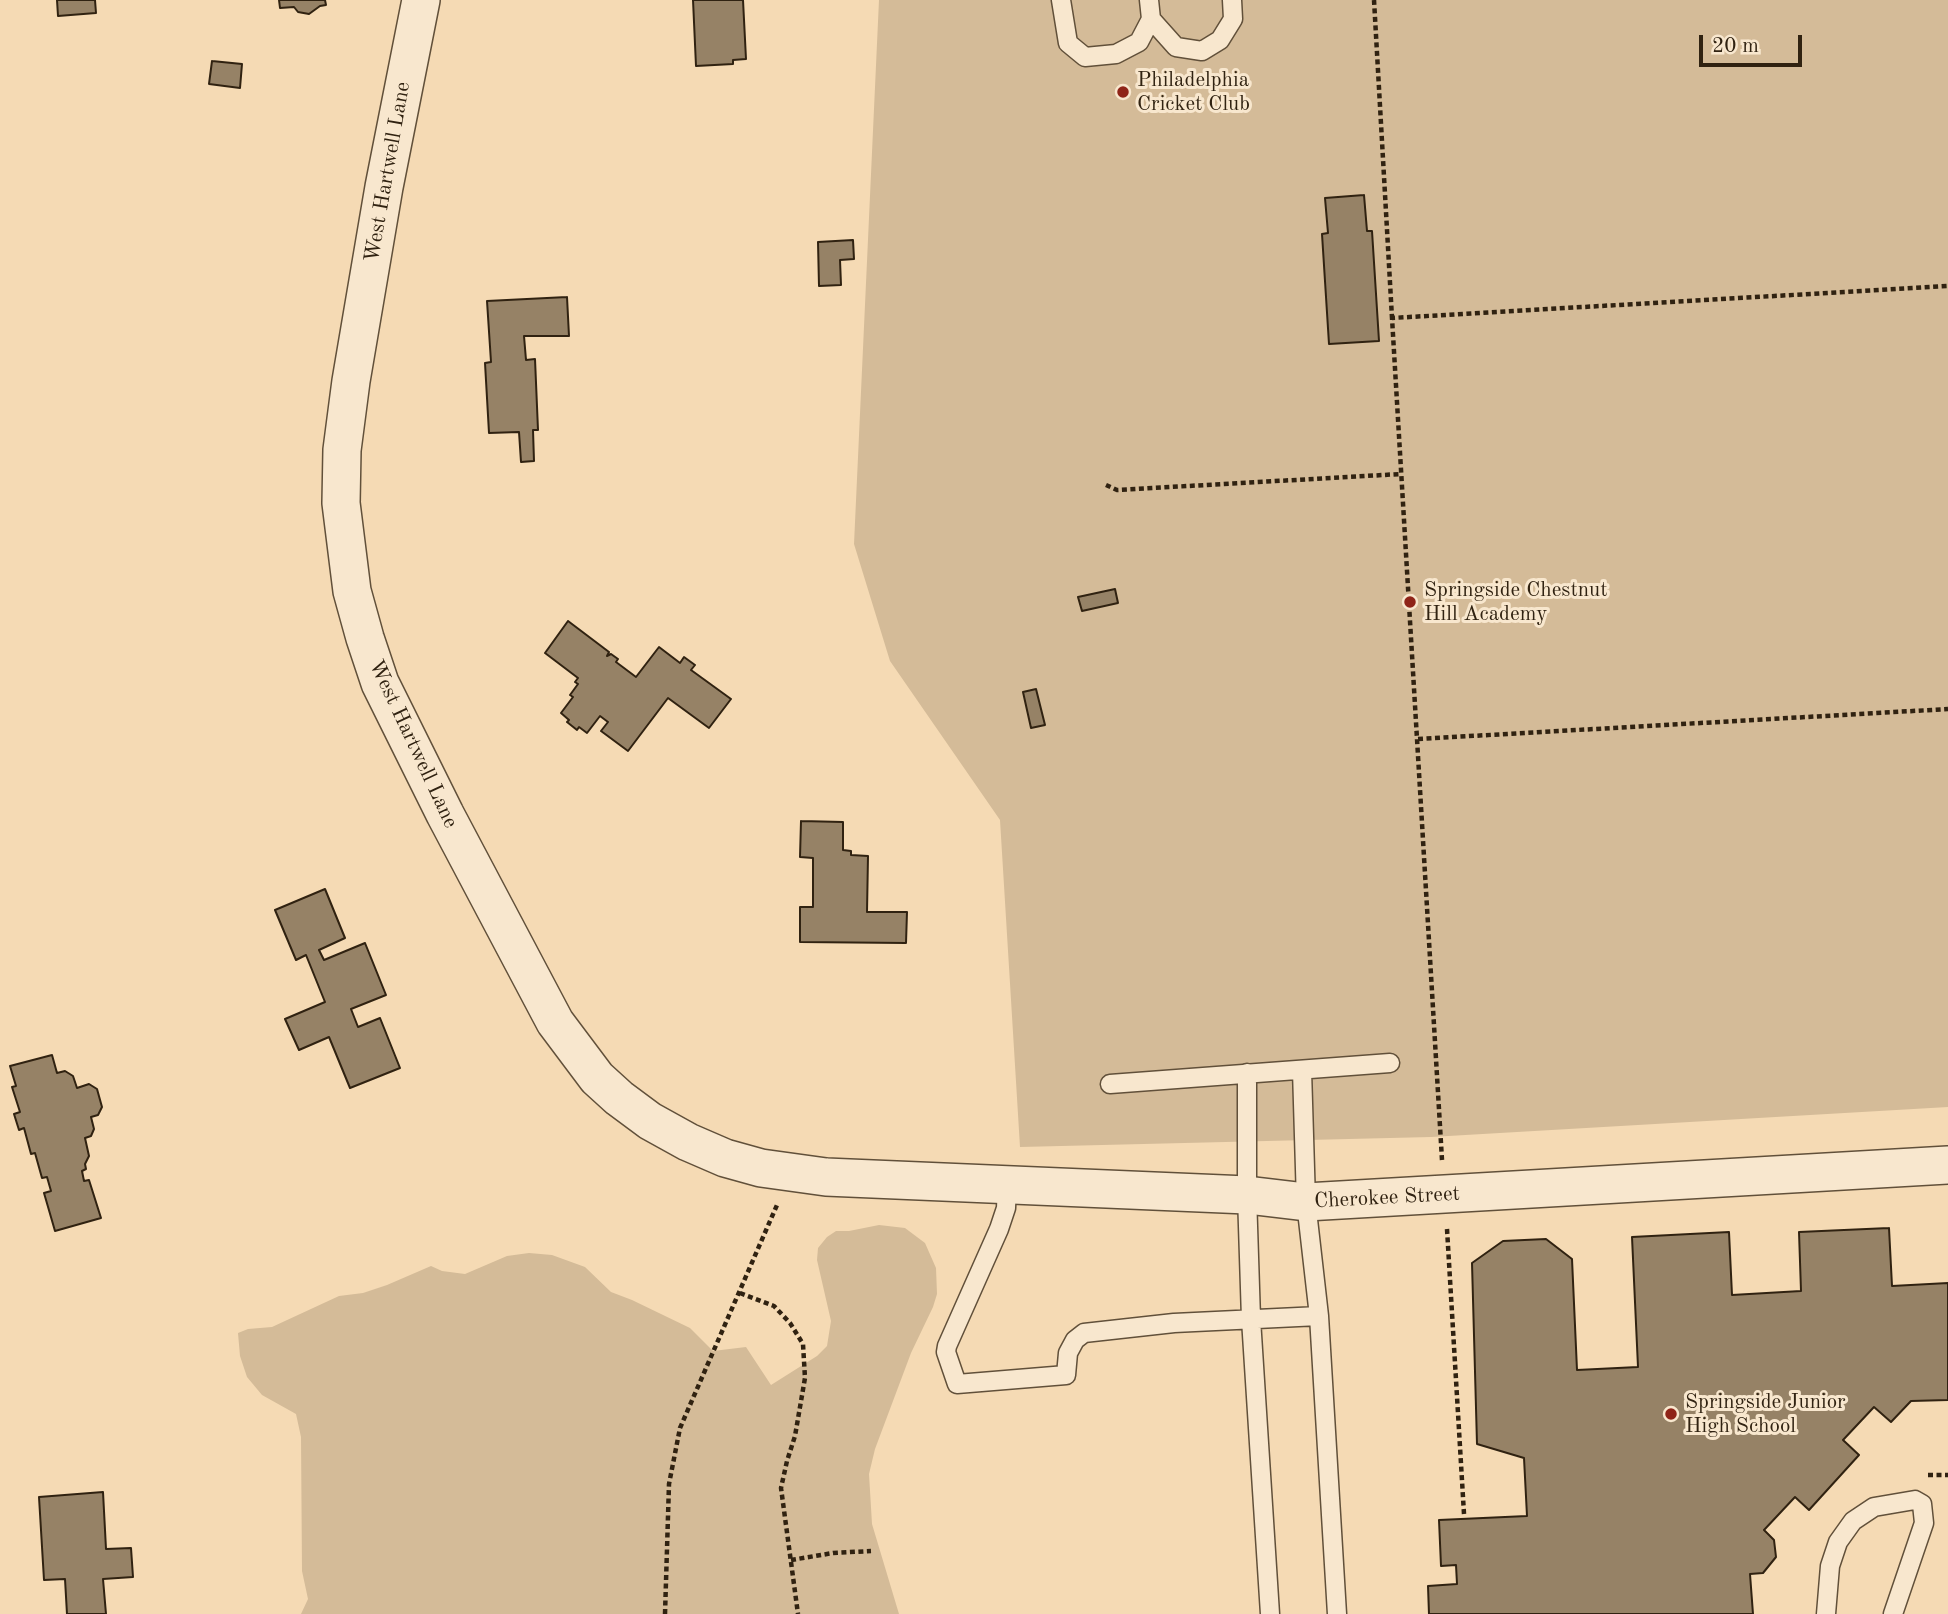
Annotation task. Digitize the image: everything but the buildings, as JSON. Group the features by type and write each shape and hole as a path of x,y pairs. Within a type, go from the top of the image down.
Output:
{"street":[{"name":"West Hartwell Lane","path":"421,0 384,187 342,450 341,503 346,549 352,591 365,638 390,705 444,814 555,1022 589,1069 618,1098 650,1121 688,1142 725,1158 761,1168 808,1175"},
{"name":"Cherokee Street","path":"808,1175 1247,1195 1306,1202 1948,1165"}],"lane":[{"path":"1061,0 1068,43 1085,57 1116,54 1139,42 1151,19 1149,0"},
{"path":"1151,19 1176,47 1202,51 1220,40 1233,19 1232,0"},
{"path":"1110,1083 1390,1063"},
{"path":"1302,1070 1306,1202 1319,1316 1337,1614"},
{"path":"1247,1073 1251,1319 1270,1614"},
{"path":"1007,1184 1006,1208 999,1228 947,1346 946,1352 957,1384 1066,1375 1068,1353 1075,1340 1084,1333 1174,1323 1319,1316"},
{"path":"1826,1614 1830,1566 1838,1542 1853,1521 1874,1507 1915,1500 1922,1504 1924,1523 1893,1614"}],"path":[{"path":"1374,0 1443,1164"},
{"path":"1392,318 1948,286"},
{"path":"1106,485 1117,490 1402,474"},
{"path":"1417,739 1948,709"},
{"path":"666,1614 670,1484 680,1428 740,1293 808,1175"},
{"path":"1447,1227 1464,1514"},
{"path":"740,1293 774,1306 790,1323 803,1344 805,1378 795,1436 781,1488 798,1614"},
{"path":"791,1560 832,1553 871,1551"}],"shaded area":[{"name":"Springside Chestnut Hill Academy","path":"879,0 1948,0 1948,1107 1431,1137 1020,1147 1000,820 890,661 854,544"},
{"path":"879,1225 905,1228 925,1243 936,1268 937,1294 933,1307 911,1353 875,1449 869,1474 872,1524 899,1614 301,1614 308,1599 302,1571 301,1437 296,1414 262,1395 247,1377 240,1356 238,1333 248,1329 272,1327 339,1296 363,1293 431,1266 442,1271 465,1274 507,1256 529,1253 552,1255 585,1267 611,1292 690,1328 713,1351 746,1347 771,1385 817,1356 827,1346 831,1321 817,1260 818,1248 836,1231"}],"place":[{"name":"Philadelphia Cricket Club","path":"1123,92"},
{"name":"Springside Chestnut Hill Academy","path":"1410,602"},
{"name":"Springside Junior High School","path":"1671,1414"}]}
